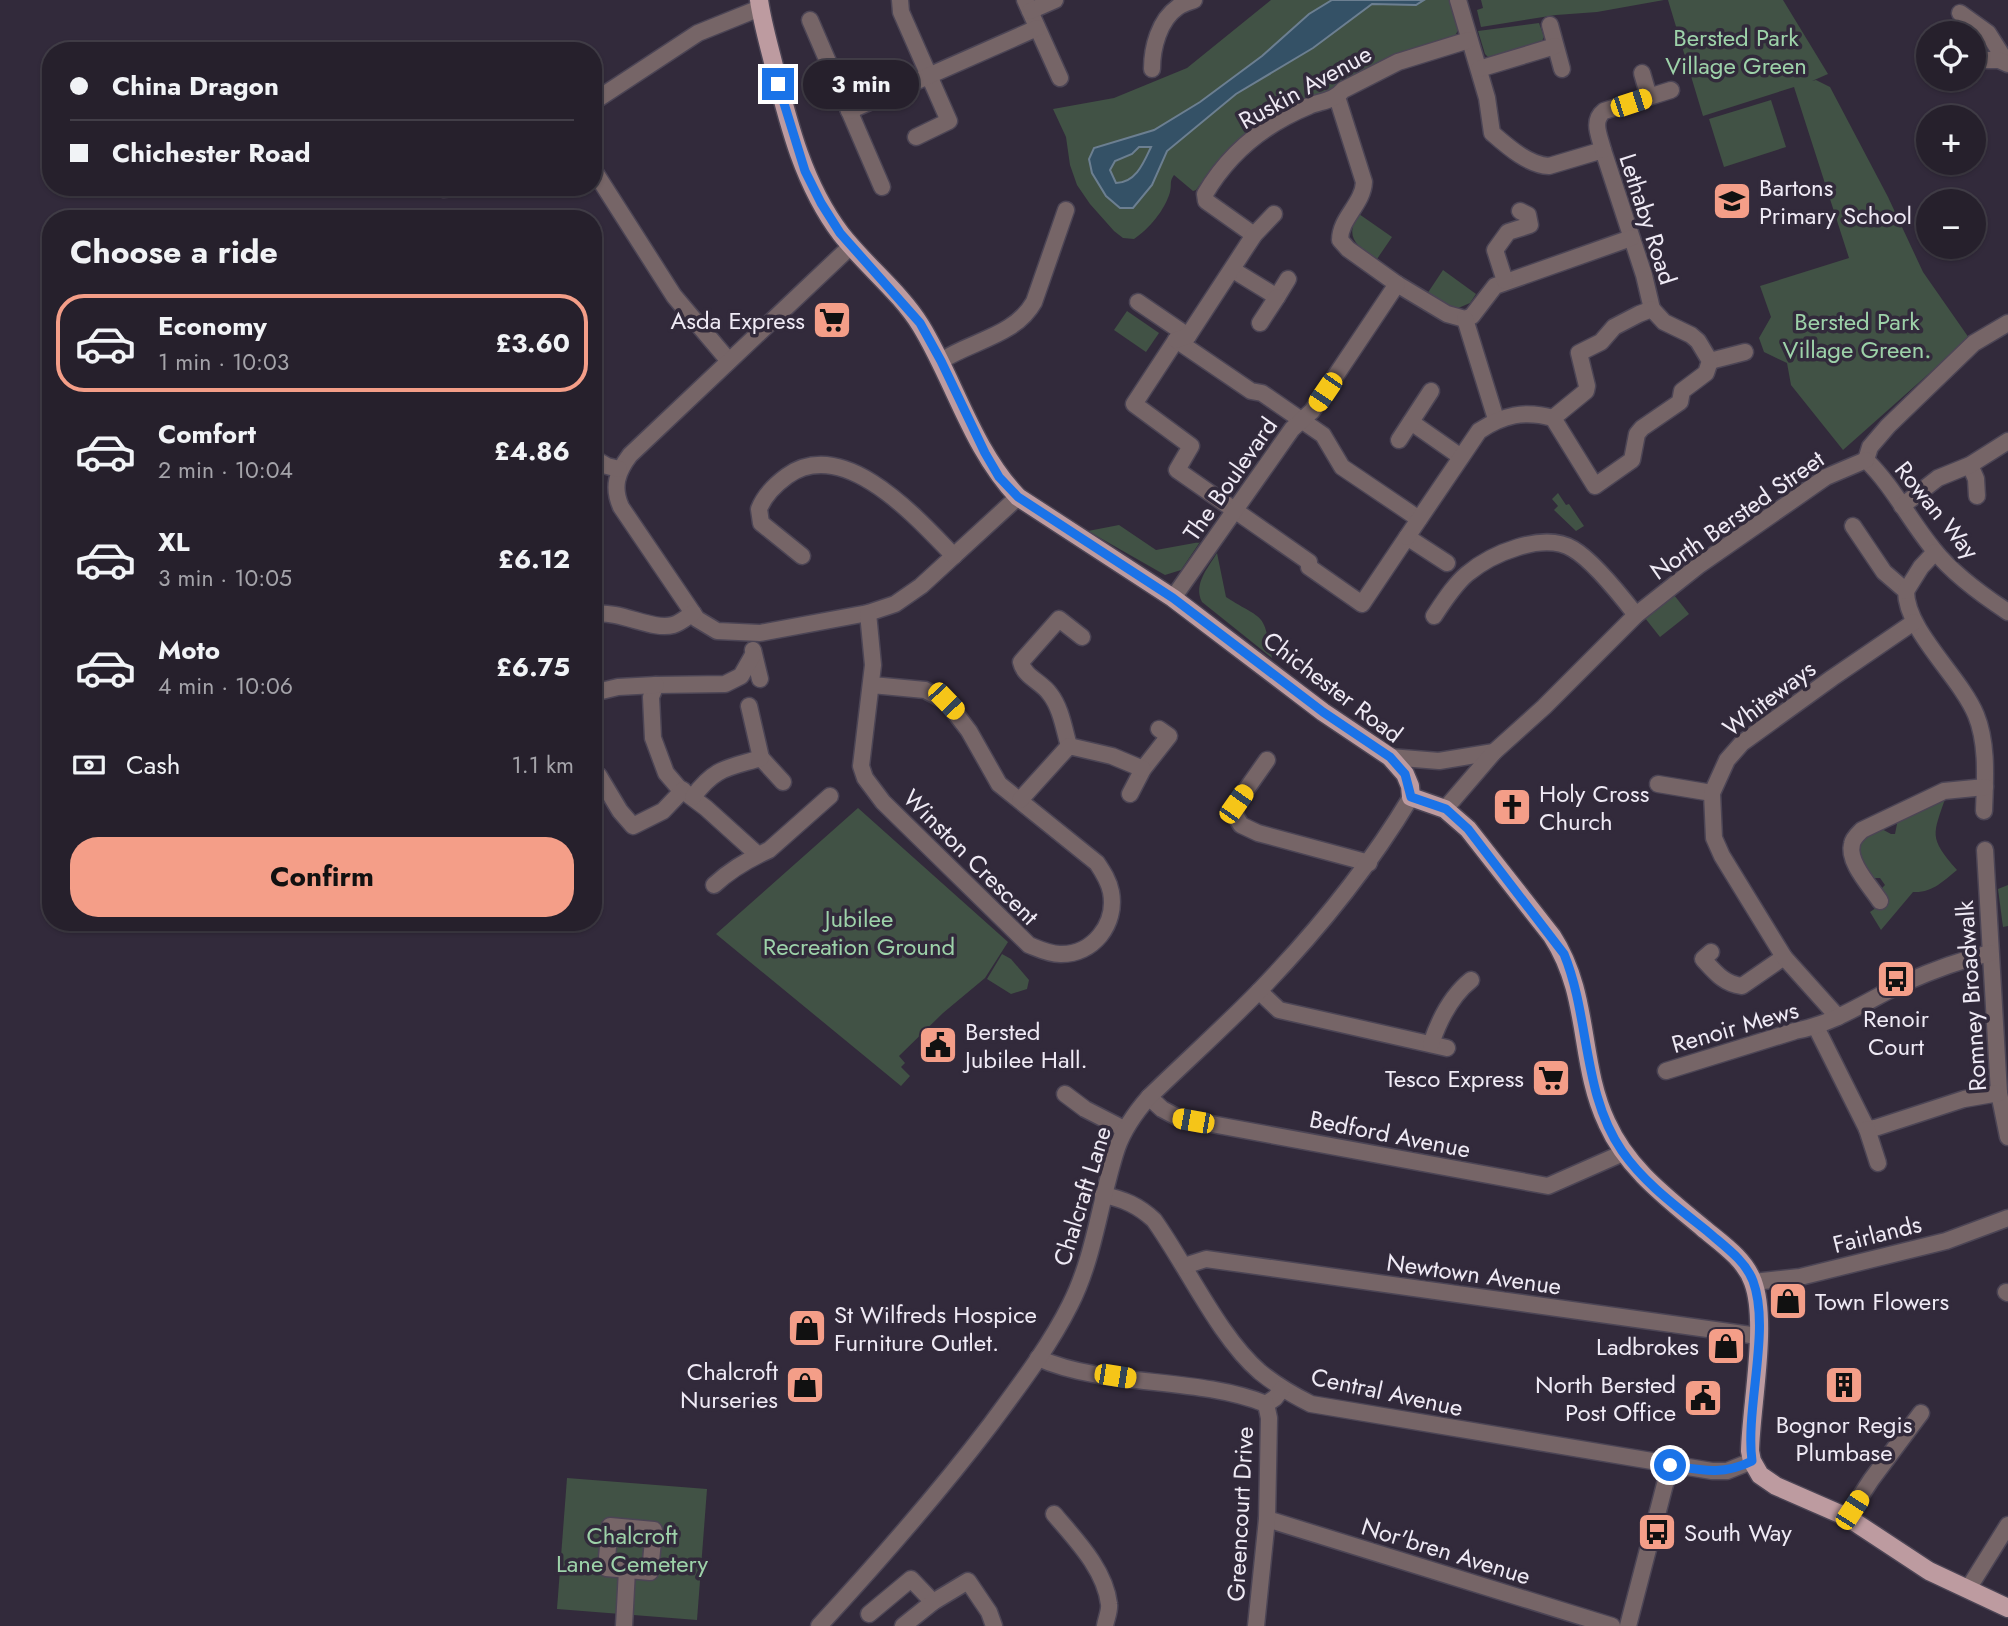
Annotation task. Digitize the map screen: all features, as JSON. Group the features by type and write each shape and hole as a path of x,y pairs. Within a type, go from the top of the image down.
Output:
{"main road":[{"name":"Chichester Road","path":"760,4 778,84 805,171 825,210 851,246 920,323 999,477 1018,497 1173,598 1323,712 1390,757 1405,774 1411,797"},
{"path":"1411,797 1446,809 1468,829 1564,954 1573,975 1598,1102 1612,1136 1643,1177 1741,1262 1753,1282 1759,1309 1751,1442 1752,1461 1760,1475 1776,1486 1847,1517 1929,1571 2008,1608"}],"street":[{"path":"900,0 901,12 949,121 916,137"},
{"path":"1055,0 1027,5 1060,78"},
{"path":"1152,69 1155,42 1176,3 1194,0"},
{"name":"Lethaby Road","path":"1458,0 1488,98 1492,133 1520,155 1540,166 1549,166 1603,150 1644,275 1652,310"},
{"path":"602,96 698,33 760,4"},
{"path":"1960,13 1987,33 2008,63"},
{"path":"810,20 849,111 885,181"},
{"path":"1550,25 1562,69"},
{"path":"849,111 1037,28"},
{"name":"Ruskin Avenue","path":"1254,235 1206,201 1205,194 1234,155 1256,135 1308,107 1337,97 1343,90 1398,62 1469,40"},
{"path":"1479,69 1555,46"},
{"path":"1986,59 2008,63"},
{"path":"1642,73 1649,97"},
{"path":"1603,150 1597,121 1599,115 1604,111 1671,90"},
{"path":"1337,97 1364,182 1364,191 1340,230 1340,240 1348,249 1397,284 1447,314 1465,319 1472,316 1489,291 1505,281 1631,238"},
{"path":"602,183 674,296 729,361"},
{"path":"941,361 1012,326 1027,315 1066,209"},
{"path":"1505,281 1495,250 1508,232 1530,225 1528,215 1520,211"},
{"path":"1274,214 1254,235 1233,270 1134,404 1191,446 1177,470 1309,562 1309,567 1362,604 1479,430 1496,419 1521,413 1535,413 1553,418 1595,486 1632,460 1637,434 1680,402 1682,391 1706,373 1710,361 1698,341 1691,335 1664,321 1652,310 1639,314 1614,327 1601,342 1579,353 1586,391 1553,418"},
{"path":"851,246 641,443 620,468 615,486 621,507 693,613 707,627 717,631 753,633 786,630 868,613 895,604 921,586 1018,497"},
{"path":"1233,270 1277,296"},
{"path":"1260,324 1288,279"},
{"name":"The Boulevard","path":"1173,598 1292,429 1312,411 1397,284"},
{"path":"1138,302 1251,391 1262,393 1323,435 1342,467 1419,519"},
{"path":"1465,319 1496,419"},
{"path":"1866,460 1870,447 1888,426 1973,343 2008,323"},
{"path":"1710,361 1745,352"},
{"path":"1399,440 1431,391"},
{"path":"1411,422 1461,457"},
{"path":"1902,506 1938,478 1970,465 2008,441"},
{"name":"Rowan Way","path":"1866,460 1886,481 1935,552 1985,597 2008,612"},
{"name":"North Bersted Street","path":"1446,809 1494,752 1544,707 1636,615 1698,566 1826,477 1866,460"},
{"path":"602,463 620,468"},
{"path":"802,556 761,523 759,509 774,487 789,475 813,464 822,463 848,470 875,485 920,522 954,556"},
{"path":"1970,465 1976,479 1977,496"},
{"path":"1853,526 1885,572 1906,591"},
{"path":"1408,537 1447,563"},
{"path":"1434,616 1468,573 1492,557 1517,547 1553,543 1573,549 1579,554 1636,615"},
{"path":"1935,552 1921,567 1906,591 1906,602 1914,622 1952,674 1976,716 1984,751 1984,811"},
{"path":"602,614 620,614 665,626 693,613"},
{"name":"Winston Crescent","path":"868,613 873,644 872,685 861,766 871,786 883,802 1029,945 1052,953 1076,953 1087,947 1103,933 1109,921 1111,892 1107,878 1097,863 999,784 962,722 946,701 925,690 872,685"},
{"path":"1069,746 1056,705 1049,693 1023,670 1021,663 1059,619 1082,638"},
{"name":"Whiteways","path":"1838,1017 1784,957 1722,856 1714,838 1712,793 1727,760 1742,743 1914,622"},
{"path":"753,633 753,655 760,679"},
{"path":"602,691 618,687 725,684 741,676 753,655"},
{"path":"656,685 650,697 655,746 666,773 757,854"},
{"path":"749,706 761,758 783,782"},
{"path":"1130,794 1143,769 1169,736 1159,729"},
{"path":"1069,746 1112,756 1143,769"},
{"path":"1020,800 1069,746"},
{"path":"1390,757 1439,761 1494,752"},
{"path":"602,781 620,811 633,826 663,811 717,772 761,758"},
{"path":"1267,760 1236,804 1235,815 1241,825 1258,833 1369,863"},
{"path":"1658,784 1712,793"},
{"path":"1880,901 1852,858 1851,845 1862,830 1944,791 1985,787"},
{"path":"714,885 727,873 742,866 757,854 769,850 830,796"},
{"name":"Chalcraft Lane","path":"819,1626 870,1572 955,1471 1038,1358 1075,1293 1084,1270 1103,1195 1124,1129 1149,1097 1259,990 1314,931 1369,863 1411,797"},
{"name":"Romney Broadwalk","path":"1984,850 1990,953 2001,1000 1999,1093 2008,1137"},
{"path":"1711,952 1703,959 1720,978 1732,985 1742,986 1784,957"},
{"path":"1878,1163 1867,1129 1816,1027 1905,983 1966,959 1990,953"},
{"path":"1259,990 1279,1010 1439,1046 1436,1027 1458,990 1471,980"},
{"name":"Renoir Mews","path":"1666,1071 1816,1027"},
{"path":"1867,1129 1964,1099 1999,1093"},
{"path":"1065,1094 1085,1109 1124,1129"},
{"name":"Bedford Avenue","path":"1149,1097 1162,1109 1179,1118 1548,1186 1623,1153"},
{"name":"Central Avenue","path":"1103,1195 1124,1199 1144,1211 1161,1229 1240,1351 1282,1389 1311,1404 1712,1471 1727,1471 1752,1461"},
{"name":"Fairlands","path":"1753,1282 1800,1277 1946,1241 2008,1218"},
{"name":"Newtown Avenue","path":"1184,1266 1206,1259 1758,1336"},
{"path":"1038,1358 1069,1369 1243,1392 1266,1404 1282,1389"},
{"path":"1243,1392 1259,1371"},
{"name":"Greencourt Drive","path":"1256,1626 1267,1519 1269,1418 1266,1404"},
{"path":"1847,1517 1921,1413"},
{"path":"1628,1626 1670,1465"},
{"path":"1054,1514 1086,1553 1104,1585 1110,1606 1105,1626"},
{"name":"Nor'bren Avenue","path":"1267,1519 1612,1626"},
{"path":"1968,1589 2008,1525"},
{"path":"624,1626 627,1570"},
{"path":"869,1614 911,1579 933,1602"},
{"path":"903,1626 933,1602 968,1581 989,1612 994,1626"}],"green space":[{"path":"1271,0 1449,0 1458,30 1455,36 1327,93 1219,166 1215,164 1196,190 1193,191 1174,175 1168,199 1156,218 1134,239 1123,238 1090,204 1077,185 1070,165 1066,137 1053,109 1114,98 1187,68"},
{"path":"1481,0 1664,0 1481,27 1477,10 1483,8"},
{"name":"Bersted Park Village Green.","path":"1668,0 1783,0 1828,74 1812,81 1816,80 1830,87 1888,197 1923,272 1969,338 1843,450 1791,385 1787,363 1764,352 1759,338 1771,317 1760,286 1849,258 1794,87 1703,116"},
{"path":"1539,23 1544,37 1542,41 1488,57 1485,54 1478,31"},
{"path":"1771,100 1786,147 1724,167 1709,119"},
{"path":"1359,214 1392,237 1377,259 1359,246 1353,236 1352,229"},
{"path":"1443,270 1476,294 1470,303 1456,309 1427,294"},
{"path":"1127,311 1159,333 1146,352 1114,330"},
{"path":"1558,493 1584,526 1576,531 1554,510 1558,506 1552,499"},
{"path":"1119,525 1156,550 1200,542 1181,570 1165,575 1088,531"},
{"path":"1217,553 1226,597 1255,615 1264,624 1272,658 1202,602 1200,583"},
{"path":"1674,595 1689,614 1660,637 1645,618"},
{"path":"1946,796 1936,828 1937,842 1957,870 1932,888 1913,892 1881,930 1870,912 1886,901 1880,890 1885,885 1880,878 1871,878 1859,861 1858,841 1878,827 1895,834 1898,819"},
{"name":"Jubilee Recreation Ground","path":"858,808 1008,942 985,978 943,1013 899,1056 905,1063 901,1067 910,1076 901,1086 716,934"},
{"path":"2008,885 2008,926 2003,927 1998,889"},
{"path":"1002,954 1011,959 1029,980 1027,989 1011,994 987,979"},
{"name":"Chalcroft Lane Cemetery","path":"567,1478 707,1489 697,1620 557,1609"}],"water":[{"path":"1332,0 1424,0 1416,5 1372,4 1313,48 1236,94 1167,151 1152,185 1133,208 1120,208 1106,196 1092,173 1089,159 1094,148 1154,130 1200,102 1262,56 1309,14","holes":["1139,147 1151,147 1134,176 1116,183 1110,170 1115,161 1132,154"]}],"place":[{"name":"Bartons Primary School","path":"1732,201"},
{"name":"Asda Express","path":"832,320"},
{"name":"Holy Cross Church","path":"1512,807"},
{"name":"Renoir Court","path":"1896,979"},
{"name":"Bersted Jubilee Hall.","path":"938,1045"},
{"name":"Tesco Express","path":"1551,1078"},
{"name":"Town Flowers","path":"1788,1301"},
{"name":"St Wilfreds Hospice Furniture Outlet.","path":"807,1328"},
{"name":"Ladbrokes","path":"1726,1346"},
{"name":"Chalcroft Nurseries","path":"805,1385"},
{"name":"Bognor Regis Plumbase","path":"1844,1385"},
{"name":"North Bersted Post Office","path":"1703,1398"},
{"name":"South Way","path":"1657,1532"}],"route":[{"path":"778,84 805,171 825,210 840,233 920,323 999,477 1018,497 1173,598 1323,712 1390,757 1405,774 1411,797 1446,809 1468,829 1564,954 1573,975 1598,1102 1612,1136 1643,1177 1741,1262 1753,1282 1759,1309 1752,1461 1727,1471 1670,1465"}],"park label":[{"name":"Bersted Park Village Green","path":"1736,51"}]}
